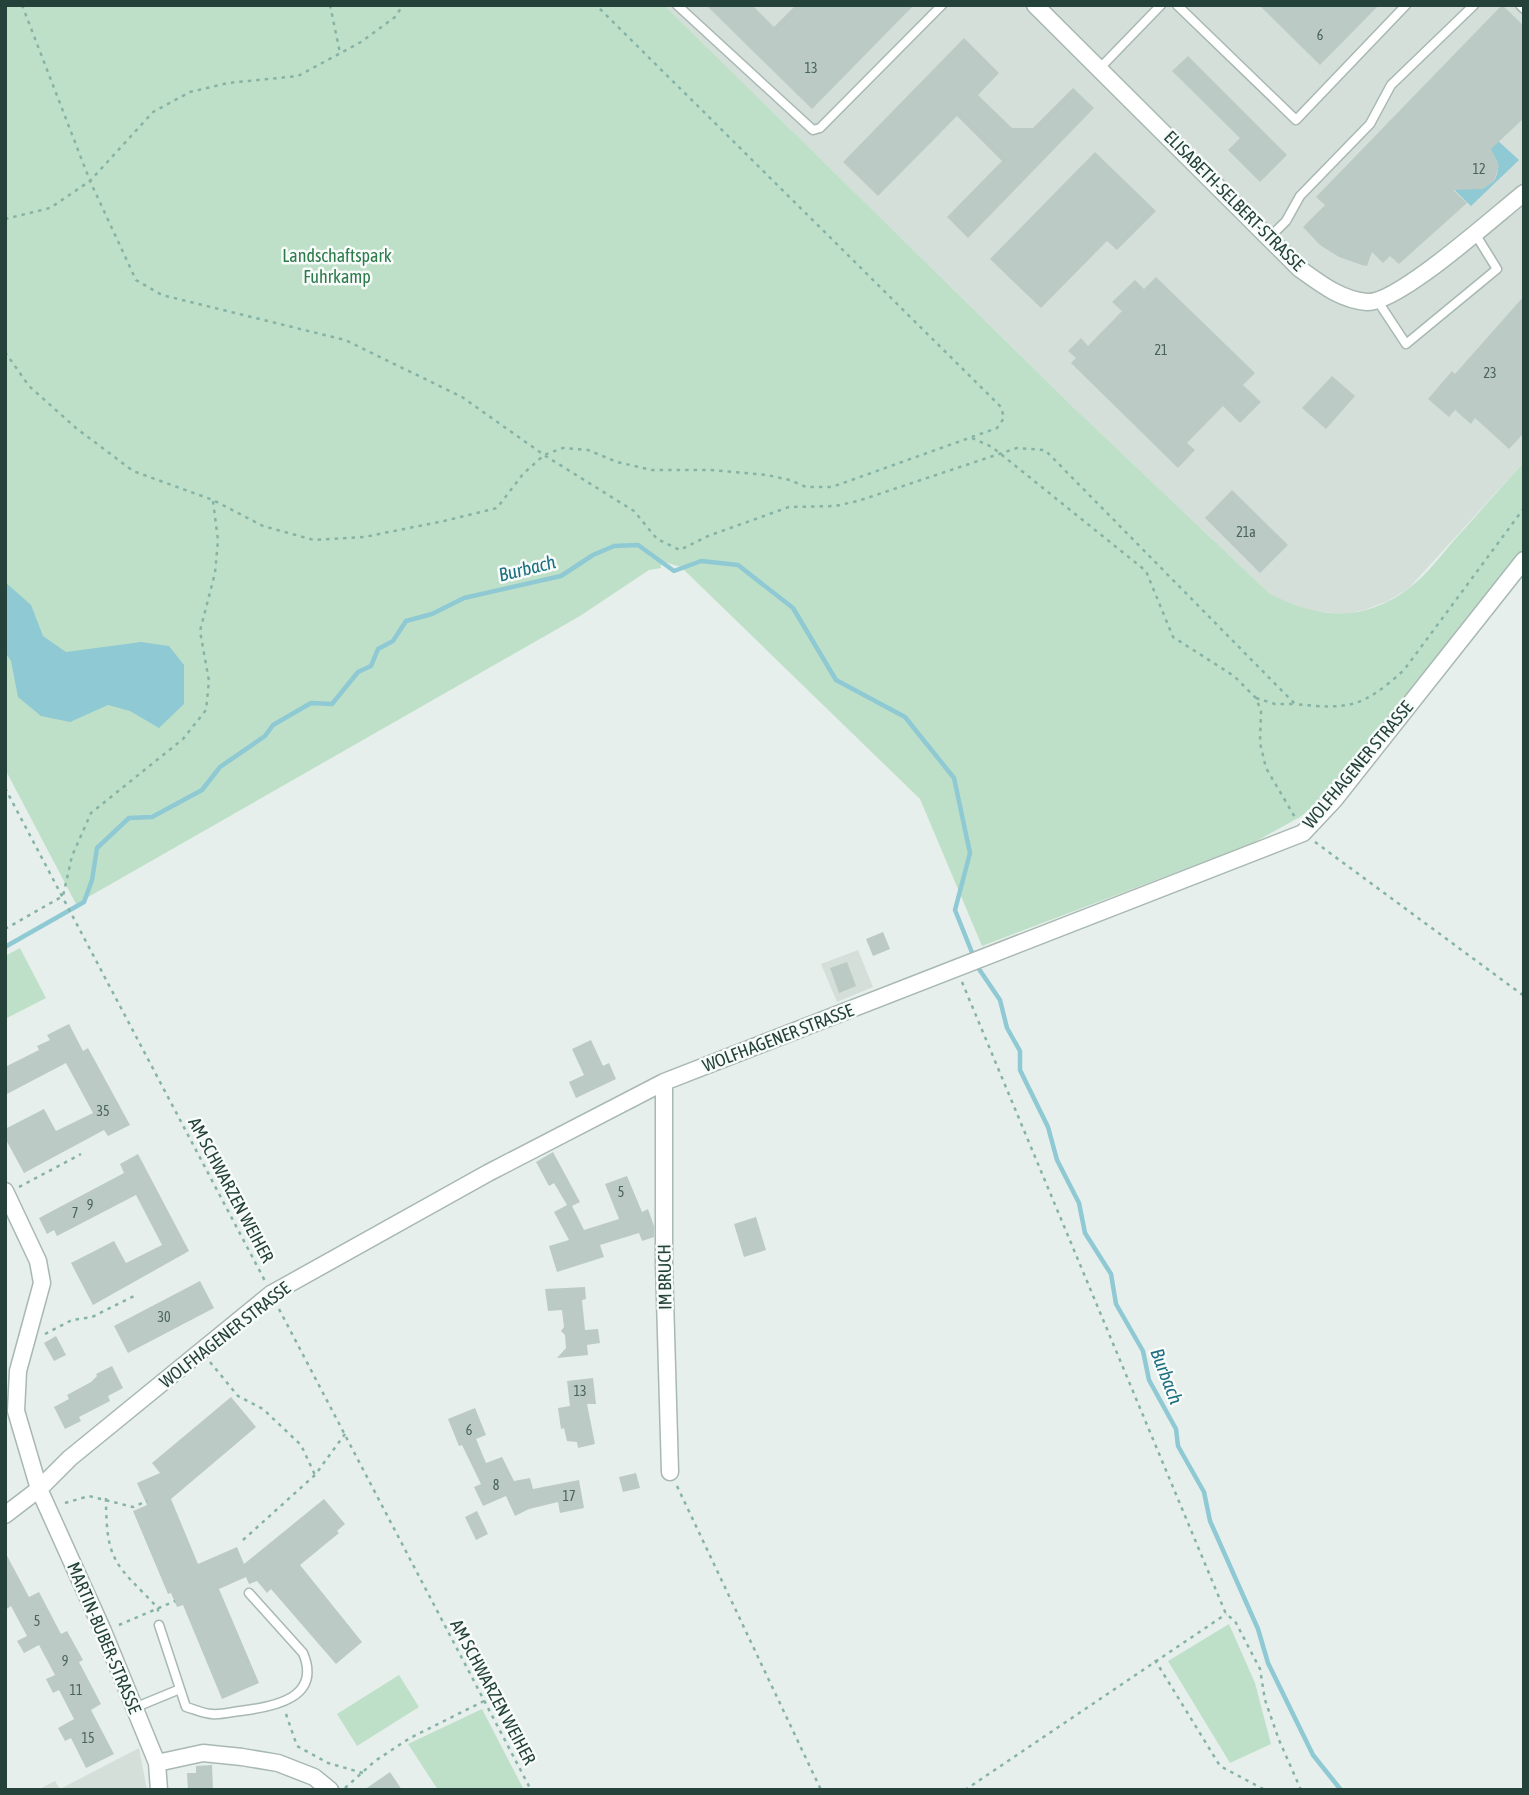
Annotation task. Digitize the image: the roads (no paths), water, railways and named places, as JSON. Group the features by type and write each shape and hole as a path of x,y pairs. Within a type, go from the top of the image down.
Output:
{"street":[{"name":"ELISABETH-SELBERT-STRASSE","path":"1035,5 1300,269 1335,294 1368,302 1377,300"},
{"path":"1377,300 1390,296 1412,282 1524,193"},
{"name":"WOLFHAGENER STRASSE","path":"5,1515 39,1489 69,1458 271,1294 488,1172 664,1082 1303,833 1334,800 1524,560"},
{"name":"IM BRUCH","path":"664,1082 664,1264 670,1472"},
{"name":"MARTIN-BUBER-STRASSE","path":"6,1192 38,1261 42,1283 18,1371 16,1411 39,1489 158,1762 159,1790"},
{"path":"158,1762 203,1753 243,1756 278,1763 314,1777 330,1790"}],"lane":[{"path":"677,5 813,130 820,128 942,5"},
{"path":"1100,68 1161,5"},
{"path":"1177,5 1296,120 1406,5"},
{"path":"1269,238 1286,221 1300,196 1370,124 1391,85 1474,5"},
{"path":"1520,5 1524,9"},
{"path":"1377,300 1406,344 1497,269 1474,233"},
{"path":"159,1625 186,1707 212,1714 261,1709 287,1702 306,1681 308,1665 303,1653 249,1593"},
{"path":"134,1708 180,1689"}],"water":[{"path":"1485,129 1519,160 1471,206 1439,175 1482,189 1494,181 1498,164 1488,150"},
{"path":"5,582 31,605 43,636 66,652 141,642 169,646 184,665 184,704 159,728 130,711 108,705 70,722 41,716 18,697 11,661 5,652"}],"waterway":[{"name":"Burbach","path":"5,947 84,902 92,880 97,848 129,818 152,817 202,790 220,767 265,736 273,725 311,703 332,704 358,672 371,666 378,649 393,641 406,621 432,614 464,598 561,576 593,555 614,546 638,545 674,571 701,561 738,565 793,608 836,680 905,717 954,778 970,853 955,910 973,955"},
{"name":"Burbach","path":"979,969 1000,1000 1007,1028 1020,1051 1020,1070 1048,1127 1057,1160 1079,1203 1085,1233 1111,1274 1116,1304 1143,1351 1149,1380 1176,1429 1178,1446 1204,1492 1210,1521 1258,1629 1268,1663 1313,1755 1341,1790"}],"park label":[{"name":"Landschaftspark Fuhrkamp","path":"337,266"}]}
